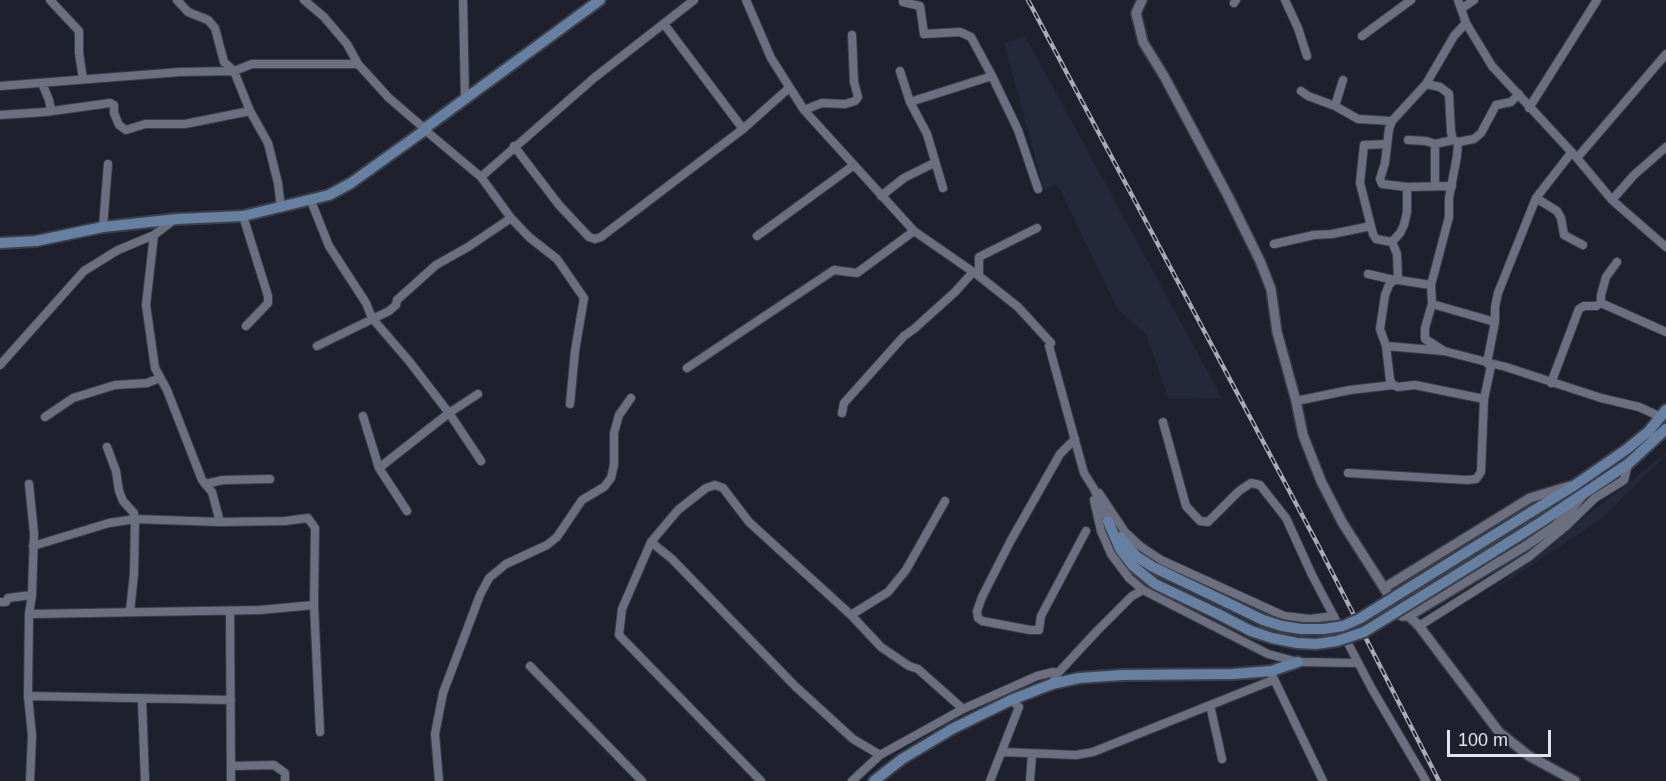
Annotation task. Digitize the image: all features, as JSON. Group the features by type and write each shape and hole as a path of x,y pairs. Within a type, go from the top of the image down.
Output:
{"main road":[{"path":"0,243 36,241 103,227 177,219 243,216 329,195 351,183 425,130 584,5 600,0"},
{"path":"1108,521 1124,544 1136,556 1263,620 1301,629 1343,626 1375,610 1575,485 1627,449 1648,431 1663,413"},
{"path":"1108,521 1120,549 1134,566 1155,584 1251,631 1272,638 1316,644 1338,641 1364,633 1582,495 1628,464 1666,429"},
{"path":"874,781 902,759 952,729 1011,700 1052,684 1079,678 1122,675 1272,676 1298,662"}],"street":[{"path":"50,0 79,31 83,80"},
{"path":"177,0 188,12 208,20 215,28 224,62 234,71 250,111 268,143 278,183 281,208"},
{"path":"304,0 324,17 347,44 358,64 389,98 481,177 511,218 529,237 557,259 584,298 575,351 570,404"},
{"path":"463,0 465,99"},
{"path":"481,177 594,78 694,0"},
{"path":"746,0 765,47 804,110 914,231 976,274 1018,307 1051,343 1084,473 1096,505 1101,531 1111,554 1129,579 1143,590 1268,654 1298,662 1358,663"},
{"path":"903,0 903,2 920,6 924,34 960,32 971,37 1018,130 1038,189"},
{"path":"1142,0 1136,14 1143,42 1175,96 1228,196 1271,289 1276,332 1296,401 1303,435 1320,482 1342,522 1402,616 1409,616 1527,545 1555,526 1582,495"},
{"path":"1285,0 1301,35 1307,56"},
{"path":"1362,36 1411,0"},
{"path":"1458,0 1466,23 1492,66 1612,200 1666,248"},
{"path":"1461,9 1474,0"},
{"path":"1529,108 1597,0"},
{"path":"1452,186 1407,187 1382,184 1380,179 1392,121 1426,84 1454,36 1466,23"},
{"path":"664,24 743,129"},
{"path":"804,110 822,103 844,104 855,101 858,97 854,82 852,35"},
{"path":"1487,363 1498,293 1536,198 1666,54"},
{"path":"0,86 180,72 234,71 252,64 358,64"},
{"path":"900,71 910,102 927,134 943,188"},
{"path":"910,102 992,76"},
{"path":"1335,106 1344,80"},
{"path":"42,83 51,111"},
{"path":"1426,84 1440,87 1449,94 1455,141 1445,237 1431,285 1432,304 1425,328 1425,339 1444,351"},
{"path":"514,146 559,205 589,237 595,239 601,237 743,129 789,88"},
{"path":"1301,91 1358,119 1392,121"},
{"path":"1408,140 1435,144 1474,139 1481,133 1496,105 1511,102 1519,94"},
{"path":"0,115 110,103 114,105 114,113 119,125 126,130 146,124 185,124 250,111"},
{"path":"1387,144 1362,148 1360,183 1376,239 1392,242"},
{"path":"1435,144 1435,186"},
{"path":"1612,200 1634,175 1666,147"},
{"path":"881,196 904,178 934,163"},
{"path":"103,227 108,164"},
{"path":"757,236 854,165"},
{"path":"1392,242 1404,225 1407,212 1407,187"},
{"path":"1536,198 1557,212 1561,218 1564,235 1583,245"},
{"path":"311,201 329,246 366,303 372,318 449,413 481,461"},
{"path":"243,216 268,296 268,303 246,326"},
{"path":"317,346 392,308 396,305 397,300 436,265 468,248 511,218"},
{"path":"0,365 84,271 118,250 154,235 177,219"},
{"path":"1274,244 1371,226"},
{"path":"842,412 844,403 904,336 976,274 978,257 1037,228"},
{"path":"687,368 834,270 857,273 914,231"},
{"path":"154,235 146,306 155,368 205,483 212,492 220,522"},
{"path":"1392,242 1398,259 1396,280 1389,285 1385,295 1380,329 1386,346 1390,380 1393,385"},
{"path":"1601,303 1606,277 1617,262"},
{"path":"1368,274 1431,285"},
{"path":"1601,303 1666,332"},
{"path":"1551,383 1579,309 1601,303"},
{"path":"1432,304 1495,322"},
{"path":"1386,346 1444,351 1663,413"},
{"path":"1348,473 1467,480 1476,478 1481,472 1484,399 1491,366 1487,363"},
{"path":"45,417 73,398 115,385 147,383 160,378"},
{"path":"1296,401 1350,390 1393,385 1398,387 1415,385 1484,399"},
{"path":"379,468 449,413 478,394"},
{"path":"439,781 435,734 443,693 480,595 489,578 506,564 547,545 557,537 582,500 604,487 611,478 614,465 614,434 619,415 631,398"},
{"path":"363,416 379,468 407,511"},
{"path":"1163,422 1186,506 1200,521 1208,522 1245,485 1251,483 1260,485 1286,518 1358,663 1425,781"},
{"path":"1075,439 1060,454 1010,542 982,597 977,611 978,618 982,621 1039,630 1038,625 1046,607 1086,531"},
{"path":"107,447 116,471 119,491 123,501 134,513 135,519 134,574 130,612"},
{"path":"1419,626 1530,556 1595,498 1624,480 1628,464"},
{"path":"1084,473 1125,531 1140,546 1161,560 1284,616 1310,619 1334,616"},
{"path":"1084,473 1108,521"},
{"path":"205,483 223,480 270,479"},
{"path":"29,484 34,533 32,595 29,614 28,696 32,735 30,781"},
{"path":"761,781 619,635 622,609 651,542 678,510 706,488 715,484 723,488 749,522 851,615 881,646 909,666 918,669 963,709"},
{"path":"1384,588 1530,498 1575,485"},
{"path":"851,615 888,592 906,570 945,501"},
{"path":"33,546 109,523 135,519 220,522 285,521 308,518 315,528 314,606 320,732"},
{"path":"651,542 672,559 795,687 853,739 880,755"},
{"path":"1052,684 1058,673 1097,631 1132,596 1143,590"},
{"path":"0,602 6,602 8,598 32,595"},
{"path":"29,614 230,611 314,606"},
{"path":"230,611 231,781"},
{"path":"1409,616 1499,732 1530,756 1575,781"},
{"path":"530,666 642,781"},
{"path":"852,781 880,755 963,709 1037,676 1058,673"},
{"path":"1003,752 1076,755 1093,752 1210,705 1272,676 1323,781"},
{"path":"28,696 231,700"},
{"path":"142,700 145,781"},
{"path":"990,781 1019,707 1011,700"},
{"path":"1210,705 1222,759"},
{"path":"1030,781 1032,754"},
{"path":"231,766 274,765 285,773 285,781"}],"shaded area":[{"path":"1025,36 1222,398 1169,399 1146,334 1118,310 1058,185 1044,190 1004,43"},
{"path":"1666,453 1601,519 1476,602"}],"railway":[{"path":"1028,0 1317,543 1439,781"}]}
